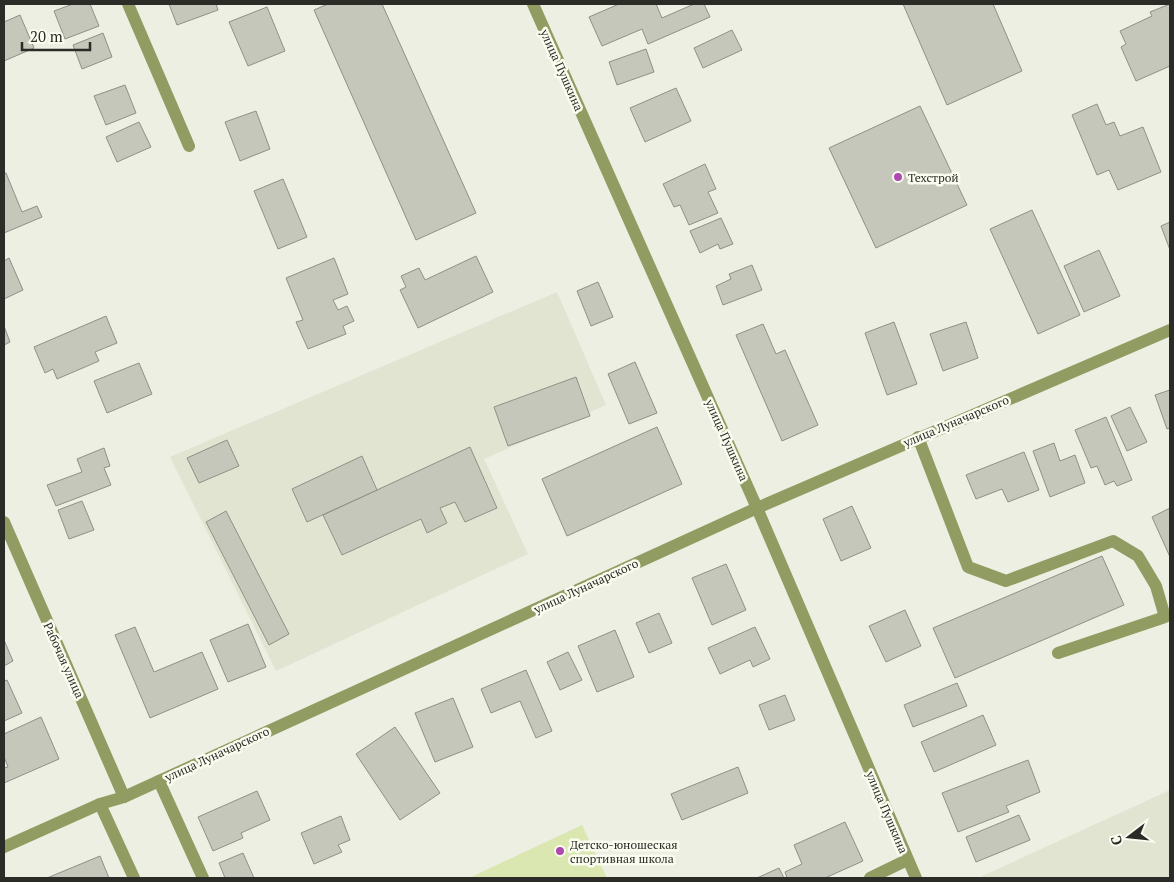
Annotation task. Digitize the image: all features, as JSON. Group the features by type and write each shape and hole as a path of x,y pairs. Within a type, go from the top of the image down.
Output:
{"street":[{"path":"128,4 189,146"},
{"name":"улица Пушкина","path":"533,4 757,508 916,878"},
{"name":"улица Луначарского","path":"4,847 100,804 124,797 757,508 1170,330"},
{"path":"918,437 968,568 1006,581 1113,541 1138,556 1156,586 1165,617 1058,653"},
{"name":"Рабочая улица","path":"4,522 124,797"},
{"path":"159,781 204,878"},
{"path":"100,804 134,878"},
{"path":"870,878 907,860"}],"shaded area":[{"path":"557,292 606,405 484,459 528,554 276,671 170,457"},
{"path":"1170,790 1170,878 978,878"}],"green space":[{"name":"Детско-юношеская спортивная школа","path":"582,825 607,878 469,878"}],"building":[{"path":"73,4 90,4 99,26 65,39 54,11"},
{"path":"169,4 216,4 218,10 177,25"},
{"path":"328,4 382,4 476,213 416,240 314,10"},
{"path":"619,4 656,4 662,18 694,4 704,4 710,17 648,44 642,29 602,46 589,17"},
{"path":"903,4 993,4 1022,71 947,105"},
{"path":"1170,4 1170,66 1136,81 1121,47 1126,44 1120,31 1152,16 1150,12"},
{"path":"267,7 285,51 248,66 229,22"},
{"path":"20,15 34,48 4,61 4,22"},
{"path":"732,30 742,50 703,68 694,48"},
{"path":"103,33 112,57 82,69 73,45"},
{"path":"646,49 654,72 617,85 609,62"},
{"path":"125,85 136,113 106,125 94,96"},
{"path":"676,88 691,121 645,142 630,108"},
{"path":"1097,104 1106,125 1114,122 1120,136 1143,127 1161,172 1118,190 1109,170 1097,175 1072,115"},
{"name":"Техстрой","path":"920,106 967,205 876,248 829,148"},
{"path":"256,111 270,149 240,161 225,122"},
{"path":"139,122 151,147 117,162 106,137"},
{"path":"705,164 716,189 708,192 718,213 689,225 680,205 674,207 663,184"},
{"path":"4,173 6,173 22,212 37,206 42,217 4,233"},
{"path":"283,179 307,237 278,249 254,191"},
{"path":"1032,210 1080,315 1038,334 990,229"},
{"path":"721,218 733,244 720,249 718,244 700,253 690,231"},
{"path":"1170,222 1170,250 1161,226"},
{"path":"1099,250 1120,296 1084,312 1064,266"},
{"path":"476,256 493,292 418,328 400,290 406,287 401,276 419,268 425,280"},
{"path":"9,258 23,290 4,299 4,261"},
{"path":"334,258 348,294 333,300 338,310 347,306 354,321 343,326 346,334 308,349 296,322 303,320 286,278"},
{"path":"752,265 762,290 723,305 716,286 731,279 729,274"},
{"path":"598,282 613,317 591,326 577,291"},
{"path":"106,316 117,343 95,352 99,361 57,379 53,369 45,373 34,347"},
{"path":"894,322 917,384 887,395 865,333"},
{"path":"966,322 978,358 943,371 930,334"},
{"path":"763,324 776,354 785,350 818,425 782,441 736,335"},
{"path":"4,326 10,342 4,345"},
{"path":"635,362 657,413 629,424 608,374"},
{"path":"139,363 152,394 107,413 94,381"},
{"path":"576,377 590,416 508,446 494,407"},
{"path":"1170,390 1170,428 1167,429 1155,395"},
{"path":"1130,407 1147,442 1127,451 1111,416"},
{"path":"1106,417 1132,480 1117,486 1114,481 1105,485 1097,466 1091,468 1075,430"},
{"path":"657,427 682,484 567,536 542,479"},
{"path":"227,440 239,466 199,483 187,458"},
{"path":"1054,443 1060,461 1075,455 1085,483 1050,497 1033,451"},
{"path":"470,447 497,508 465,522 455,502 440,508 447,523 427,533 421,519 342,555 323,515"},
{"path":"104,448 110,466 104,468 111,485 56,506 47,485 82,472 77,459"},
{"path":"1024,452 1039,490 1008,502 1002,489 976,499 966,475"},
{"path":"362,456 377,490 307,522 292,489"},
{"path":"82,501 94,530 69,539 58,510"},
{"path":"852,506 871,548 841,561 823,519"},
{"path":"1170,508 1170,557 1152,517"},
{"path":"226,511 289,634 269,645 206,522"},
{"path":"1102,556 1124,605 955,678 933,628"},
{"path":"726,564 746,610 712,625 692,578"},
{"path":"905,610 921,646 886,662 869,626"},
{"path":"659,613 672,643 649,653 636,623"},
{"path":"248,624 266,667 228,682 210,640"},
{"path":"135,627 154,672 202,652 218,689 150,718 115,635"},
{"path":"755,627 770,659 753,667 750,660 720,674 708,648"},
{"path":"615,630 634,677 597,692 578,646"},
{"path":"4,640 13,661 4,666"},
{"path":"568,652 582,680 560,690 547,662"},
{"path":"526,670 552,731 536,738 520,701 491,713 481,689"},
{"path":"7,680 22,713 4,721 4,681"},
{"path":"957,683 967,706 913,727 904,705"},
{"path":"785,695 795,720 769,730 759,705"},
{"path":"453,698 473,747 435,762 415,713"},
{"path":"983,715 996,745 934,772 921,742"},
{"path":"41,717 59,759 4,783 4,768 8,767 4,757 4,734"},
{"path":"395,727 440,793 400,820 356,754"},
{"path":"1028,760 1040,792 1006,806 1009,812 958,832 942,793"},
{"path":"738,767 748,793 682,820 671,794"},
{"path":"257,791 270,820 241,833 243,838 213,851 198,817"},
{"path":"1019,815 1030,840 976,862 966,837"},
{"path":"341,816 350,840 338,845 342,852 314,864 301,833"},
{"path":"845,822 863,861 825,878 787,878 785,872 802,864 794,845"},
{"path":"243,853 254,878 225,878 219,863"},
{"path":"100,856 109,878 47,878"},
{"path":"779,868 784,878 757,878"}],"place":[{"name":"Техстрой","path":"898,177"},
{"name":"Детско-юношеская спортивная школа","path":"560,851"}]}
